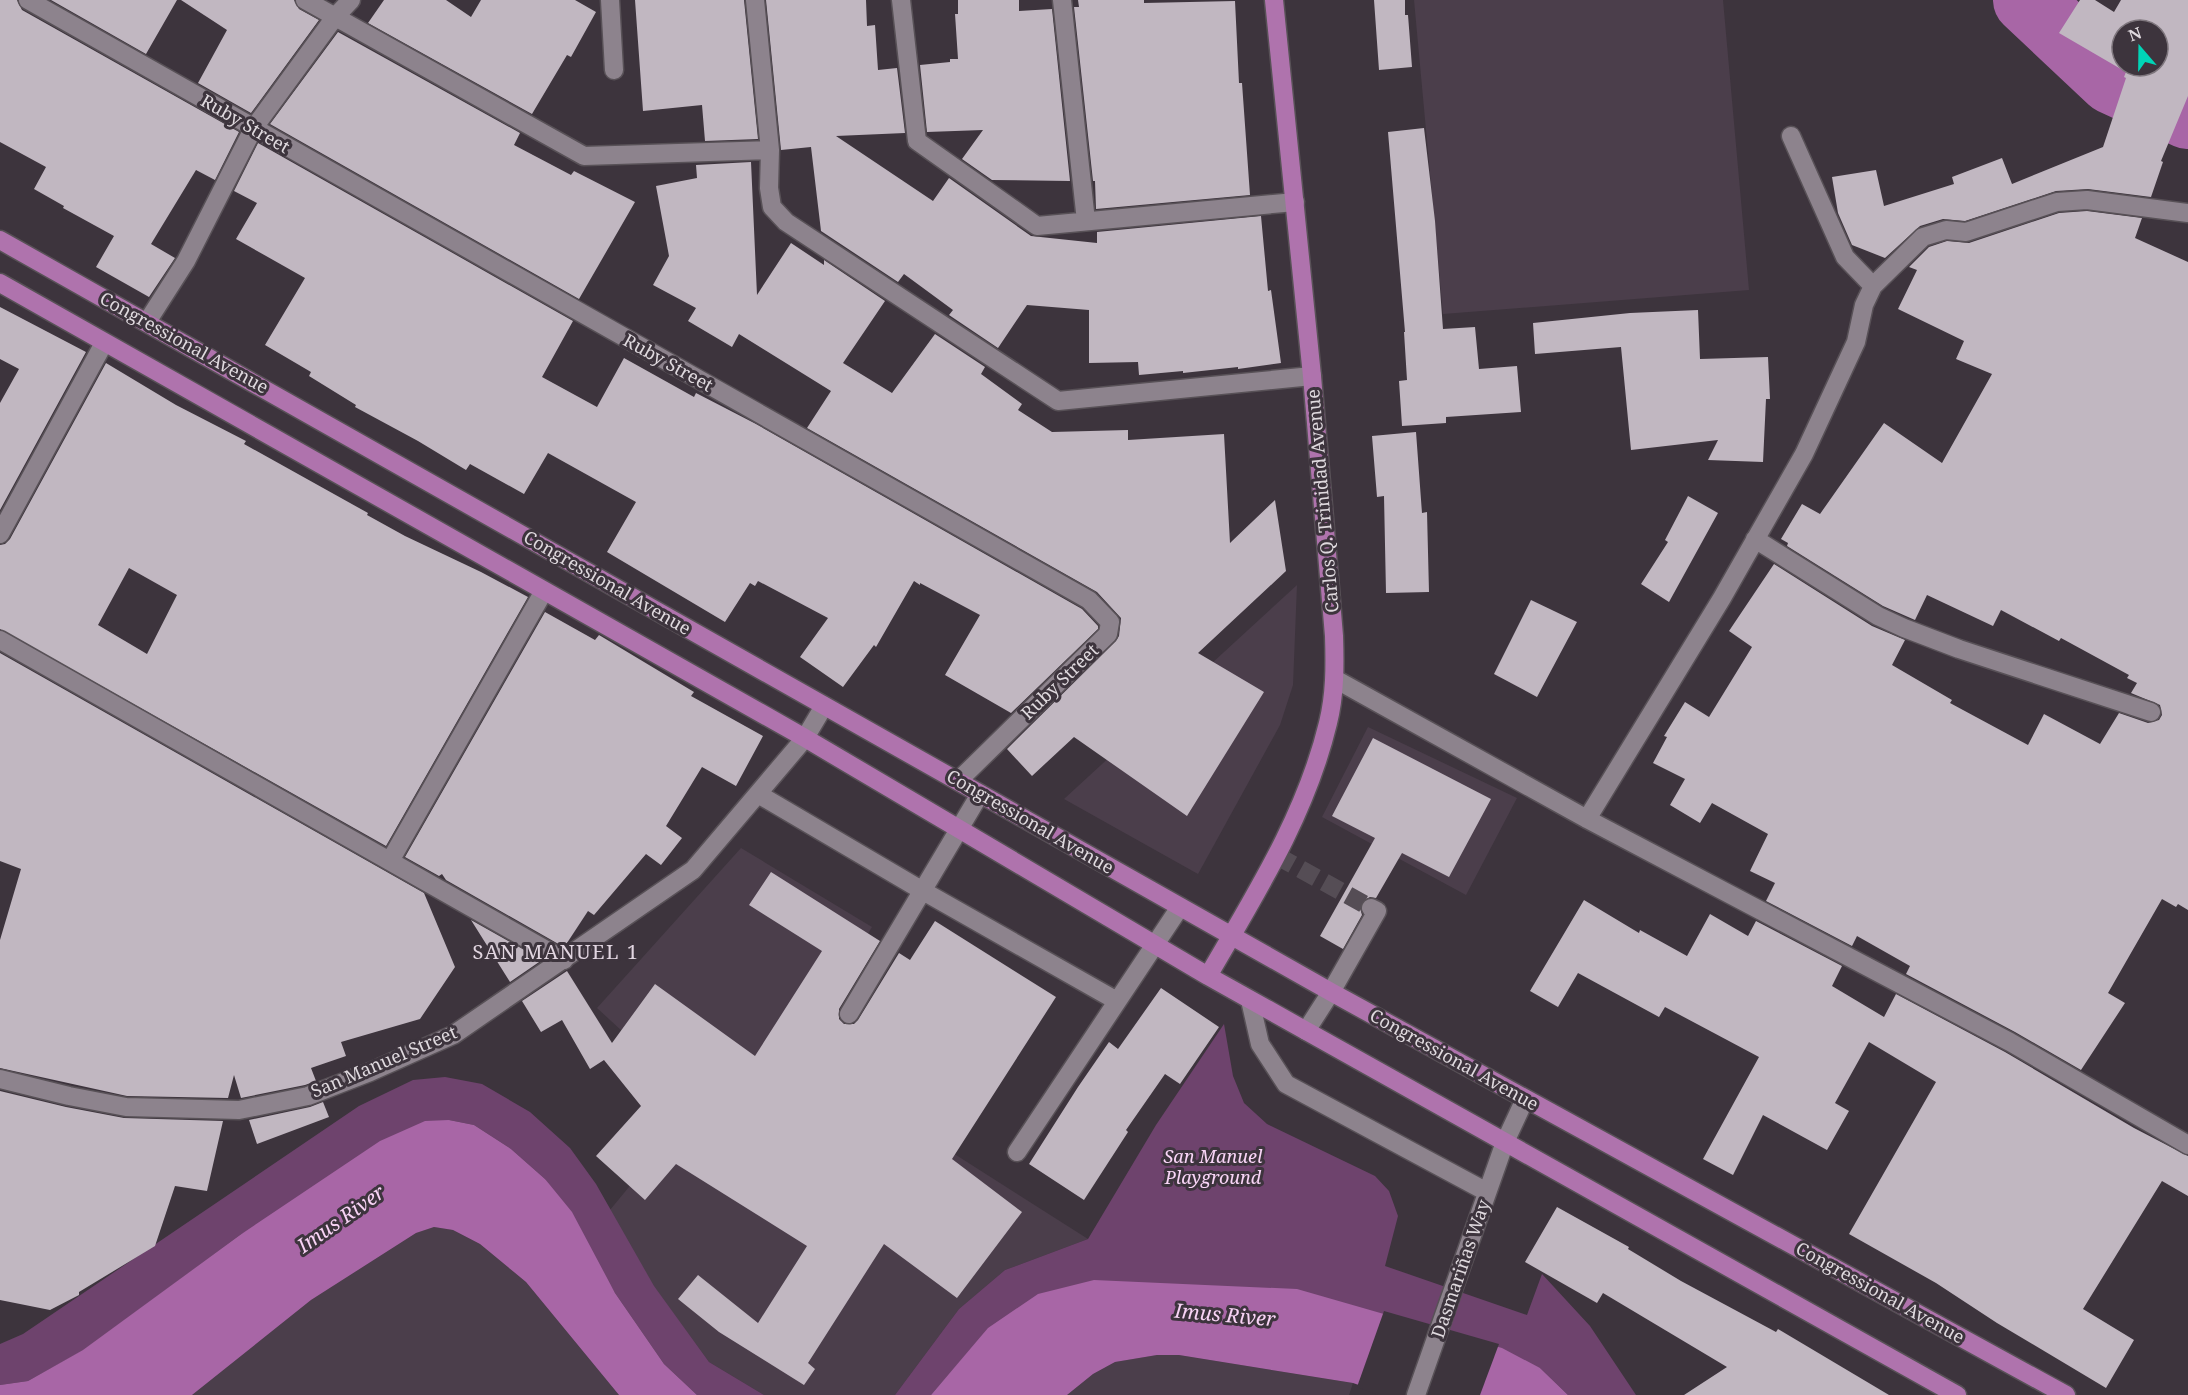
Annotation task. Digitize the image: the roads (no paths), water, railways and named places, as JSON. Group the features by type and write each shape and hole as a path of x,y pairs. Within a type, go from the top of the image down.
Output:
{"main road":[{"name":"Carlos Q. Trinidad Avenue","path":"1208,976 1277,856 1299,810 1316,766 1328,722 1335,679 1335,636 1312,376 1274,0"},
{"name":"Congressional Avenue","path":"0,240 1331,993 2066,1395"},
{"name":"Congressional Avenue","path":"0,284 805,738 1250,1000 1957,1395"}],"street":[{"name":"Ruby Street","path":"28,0 1089,600 1110,622 1108,634 958,781"},
{"path":"305,0 584,156 770,150"},
{"path":"147,322 186,261 253,129 335,17 351,0"},
{"path":"755,0 770,150 769,188 772,207 786,222 1058,401 1312,376"},
{"path":"901,0 917,141 1037,226 1295,202"},
{"path":"1062,0 1086,221"},
{"path":"607,2 614,70"},
{"path":"1791,136 1845,257 1874,286"},
{"path":"1587,819 1804,454 1856,342 1864,305 1874,286 1923,237 1946,230 1966,232 2056,202 2087,200 2188,213"},
{"path":"0,534 104,343"},
{"path":"1755,539 1878,616 1904,628 1959,650 2151,712"},
{"path":"390,861 544,591"},
{"path":"0,640 564,960"},
{"path":"1335,679 1587,819 2010,1042 2188,1145"},
{"name":"San Manuel Street","path":"0,1079 126,1107 239,1110 308,1096 370,1072 453,1035 693,870 805,738 824,706"},
{"path":"758,794 1117,1001"},
{"path":"849,1014 980,794"},
{"path":"1017,1152 1180,907"},
{"path":"1306,1031 1331,993 1377,910 1371,908"},
{"path":"1250,1000 1260,1044 1286,1084 1487,1192"},
{"name":"Dasmariñas Way","path":"1416,1395 1505,1142 1525,1099"}],"water":[{"name":"Imus River","path":"449,1120 474,1125 511,1149 545,1179 572,1212 615,1293 664,1364 697,1395 619,1395 526,1282 480,1244 453,1230 434,1227 416,1233 311,1300 192,1395 0,1395 0,1385 28,1381 83,1350 240,1235 380,1141 425,1121"},
{"name":"Imus River","path":"1094,1280 1297,1289 1502,1348 1540,1368 1568,1395 1387,1395 1353,1383 1179,1355 1157,1355 1115,1362 1093,1374 1067,1395 931,1395 988,1328 1038,1294"}],"waterway":[{"path":"2027,0 2112,80 2188,115"}],"tunnel":[{"path":"1277,856 1371,908"}],"district":[{"name":"SAN MANUEL 1","path":"556,952"}],"park label":[{"name":"San Manuel Playground","path":"1213,1167"}]}
